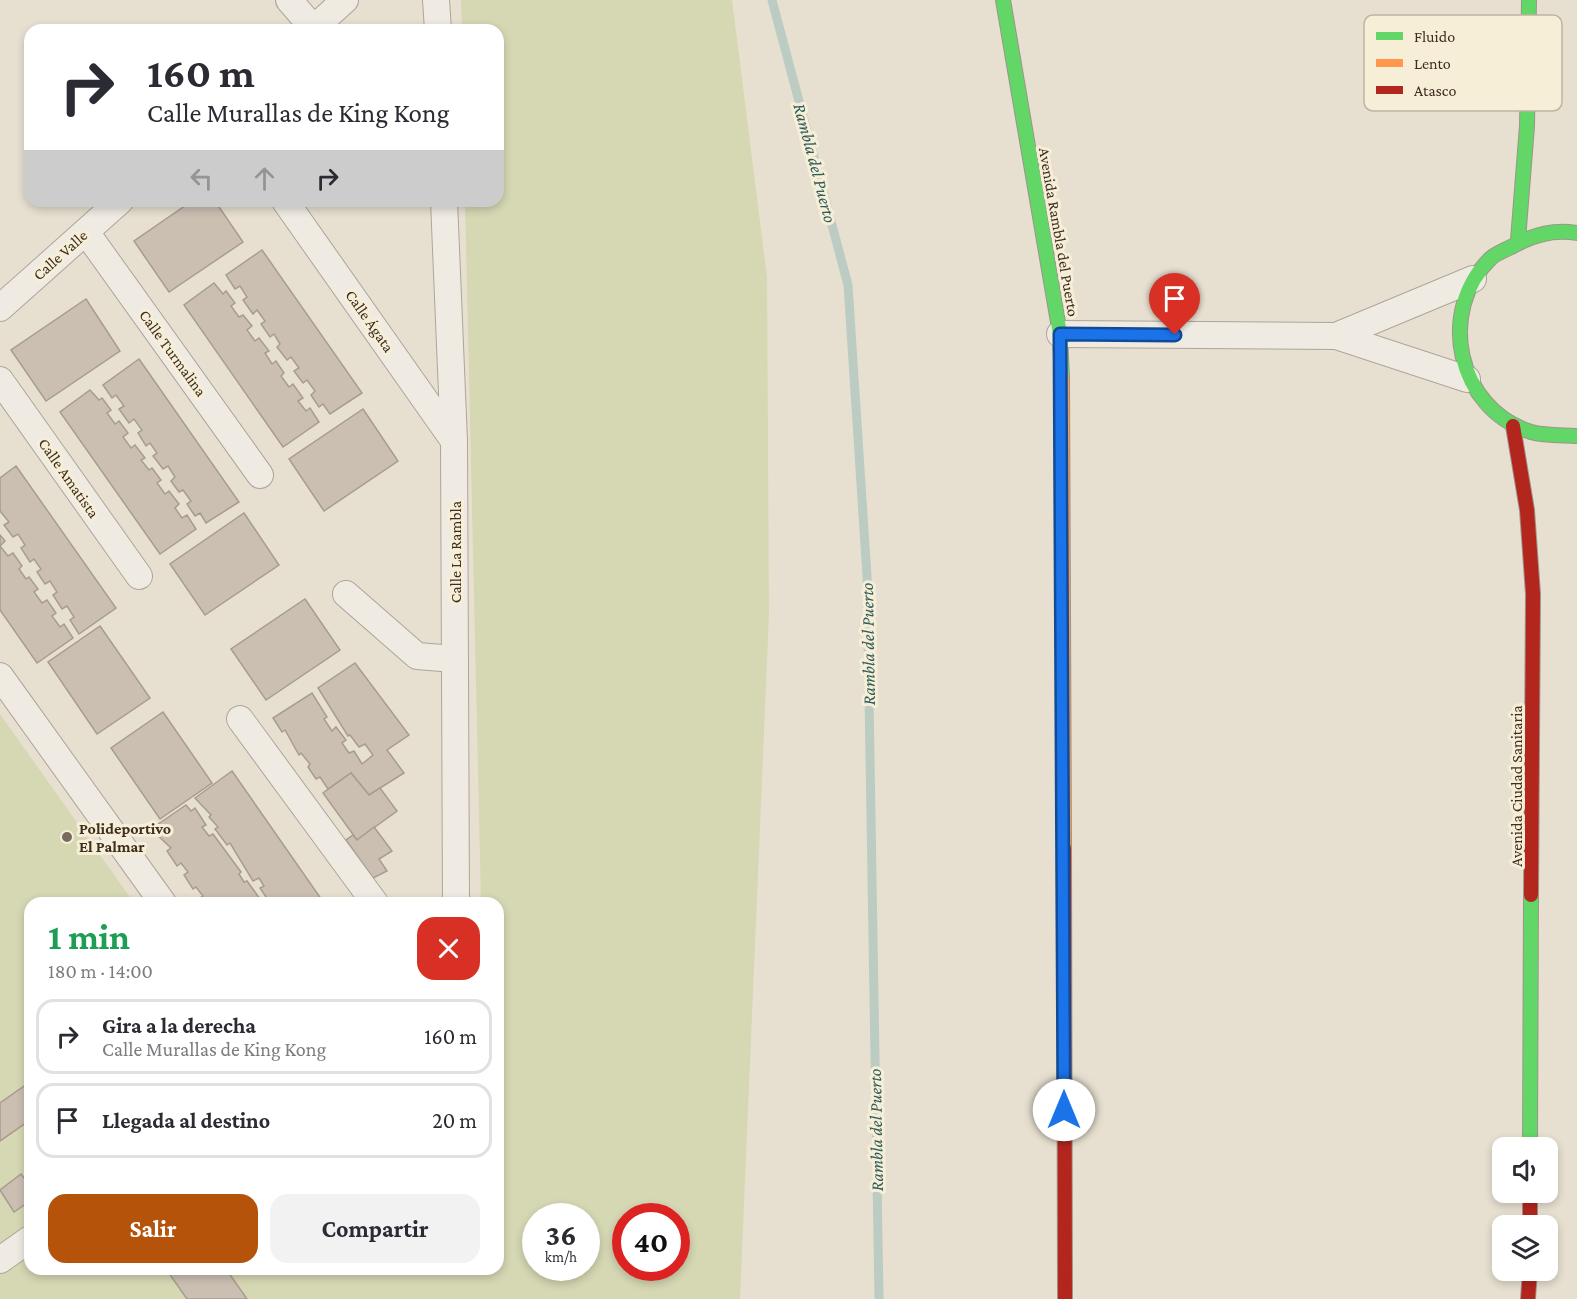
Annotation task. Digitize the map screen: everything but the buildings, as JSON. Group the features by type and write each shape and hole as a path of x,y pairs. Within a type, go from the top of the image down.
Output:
{"street":[{"path":"289,0 309,24"},
{"path":"319,24 345,0"},
{"path":"436,0 438,24"},
{"name":"Avenida Rambla del Puerto","path":"1003,0 1060,334 1065,1299"},
{"path":"1529,0 1529,15"},
{"path":"1518,240 1527,111"},
{"name":"Calle Valle","path":"0,308 113,207"},
{"name":"Calle Ágata","path":"289,207 454,441"},
{"name":"Calle La Rambla","path":"444,207 454,441 456,897"},
{"name":"Calle Turmalina","path":"86,232 260,475"},
{"path":"1577,233 1544,232 1518,240 1493,256 1473,279 1461,306 1458,336 1460,359 1467,379 1479,398 1494,414 1513,426 1534,434 1557,438 1577,436"},
{"path":"1336,336 1473,279"},
{"path":"1060,334 1336,336 1467,379"},
{"name":"Calle Amatista","path":"0,380 139,576"},
{"name":"Avenida Ciudad Sanitaria","path":"1513,426 1524,474 1530,521 1533,594 1530,1137"},
{"path":"346,594 417,657 455,659"},
{"path":"0,676 159,897"},
{"path":"240,719 371,897"},
{"path":"0,1260 24,1243"},
{"path":"1528,1299 1529,1281"}],"green space":[{"path":"461,0 732,0 767,277 769,614 740,1299 247,1299 230,1275 504,1275 504,897 481,897 465,207 504,207 504,24 462,24"},
{"path":"0,714 130,897 24,897 24,1086 0,1103"},
{"path":"24,1124 24,1275 170,1275 187,1299 0,1299 0,1141"}],"waterway":[{"name":"Rambla del Puerto","path":"772,0 848,285 867,576 879,1299"}],"traffic: fast":[{"path":"1003,0 1060,334 1062,378"},
{"path":"1529,0 1529,15"},
{"path":"1518,240 1527,111"},
{"path":"1577,233 1553,232 1538,235 1491,258 1474,280 1464,304 1460,330 1463,356 1471,381 1486,403 1506,420 1531,432 1577,436"},
{"path":"1530,1137 1531,895"}],"traffic: slow":[{"path":"1062,378 1064,848"}],"traffic: jam":[{"path":"1513,426 1527,510 1533,594 1531,895"},
{"path":"1064,848 1065,1299"},
{"path":"1530,1203 1530,1215"},
{"path":"1528,1299 1529,1281"}],"place":[{"name":"Polideportivo El Palmar","path":"67,837"}],"route":[{"path":"1064,1110 1060,334 1175,335"}]}
